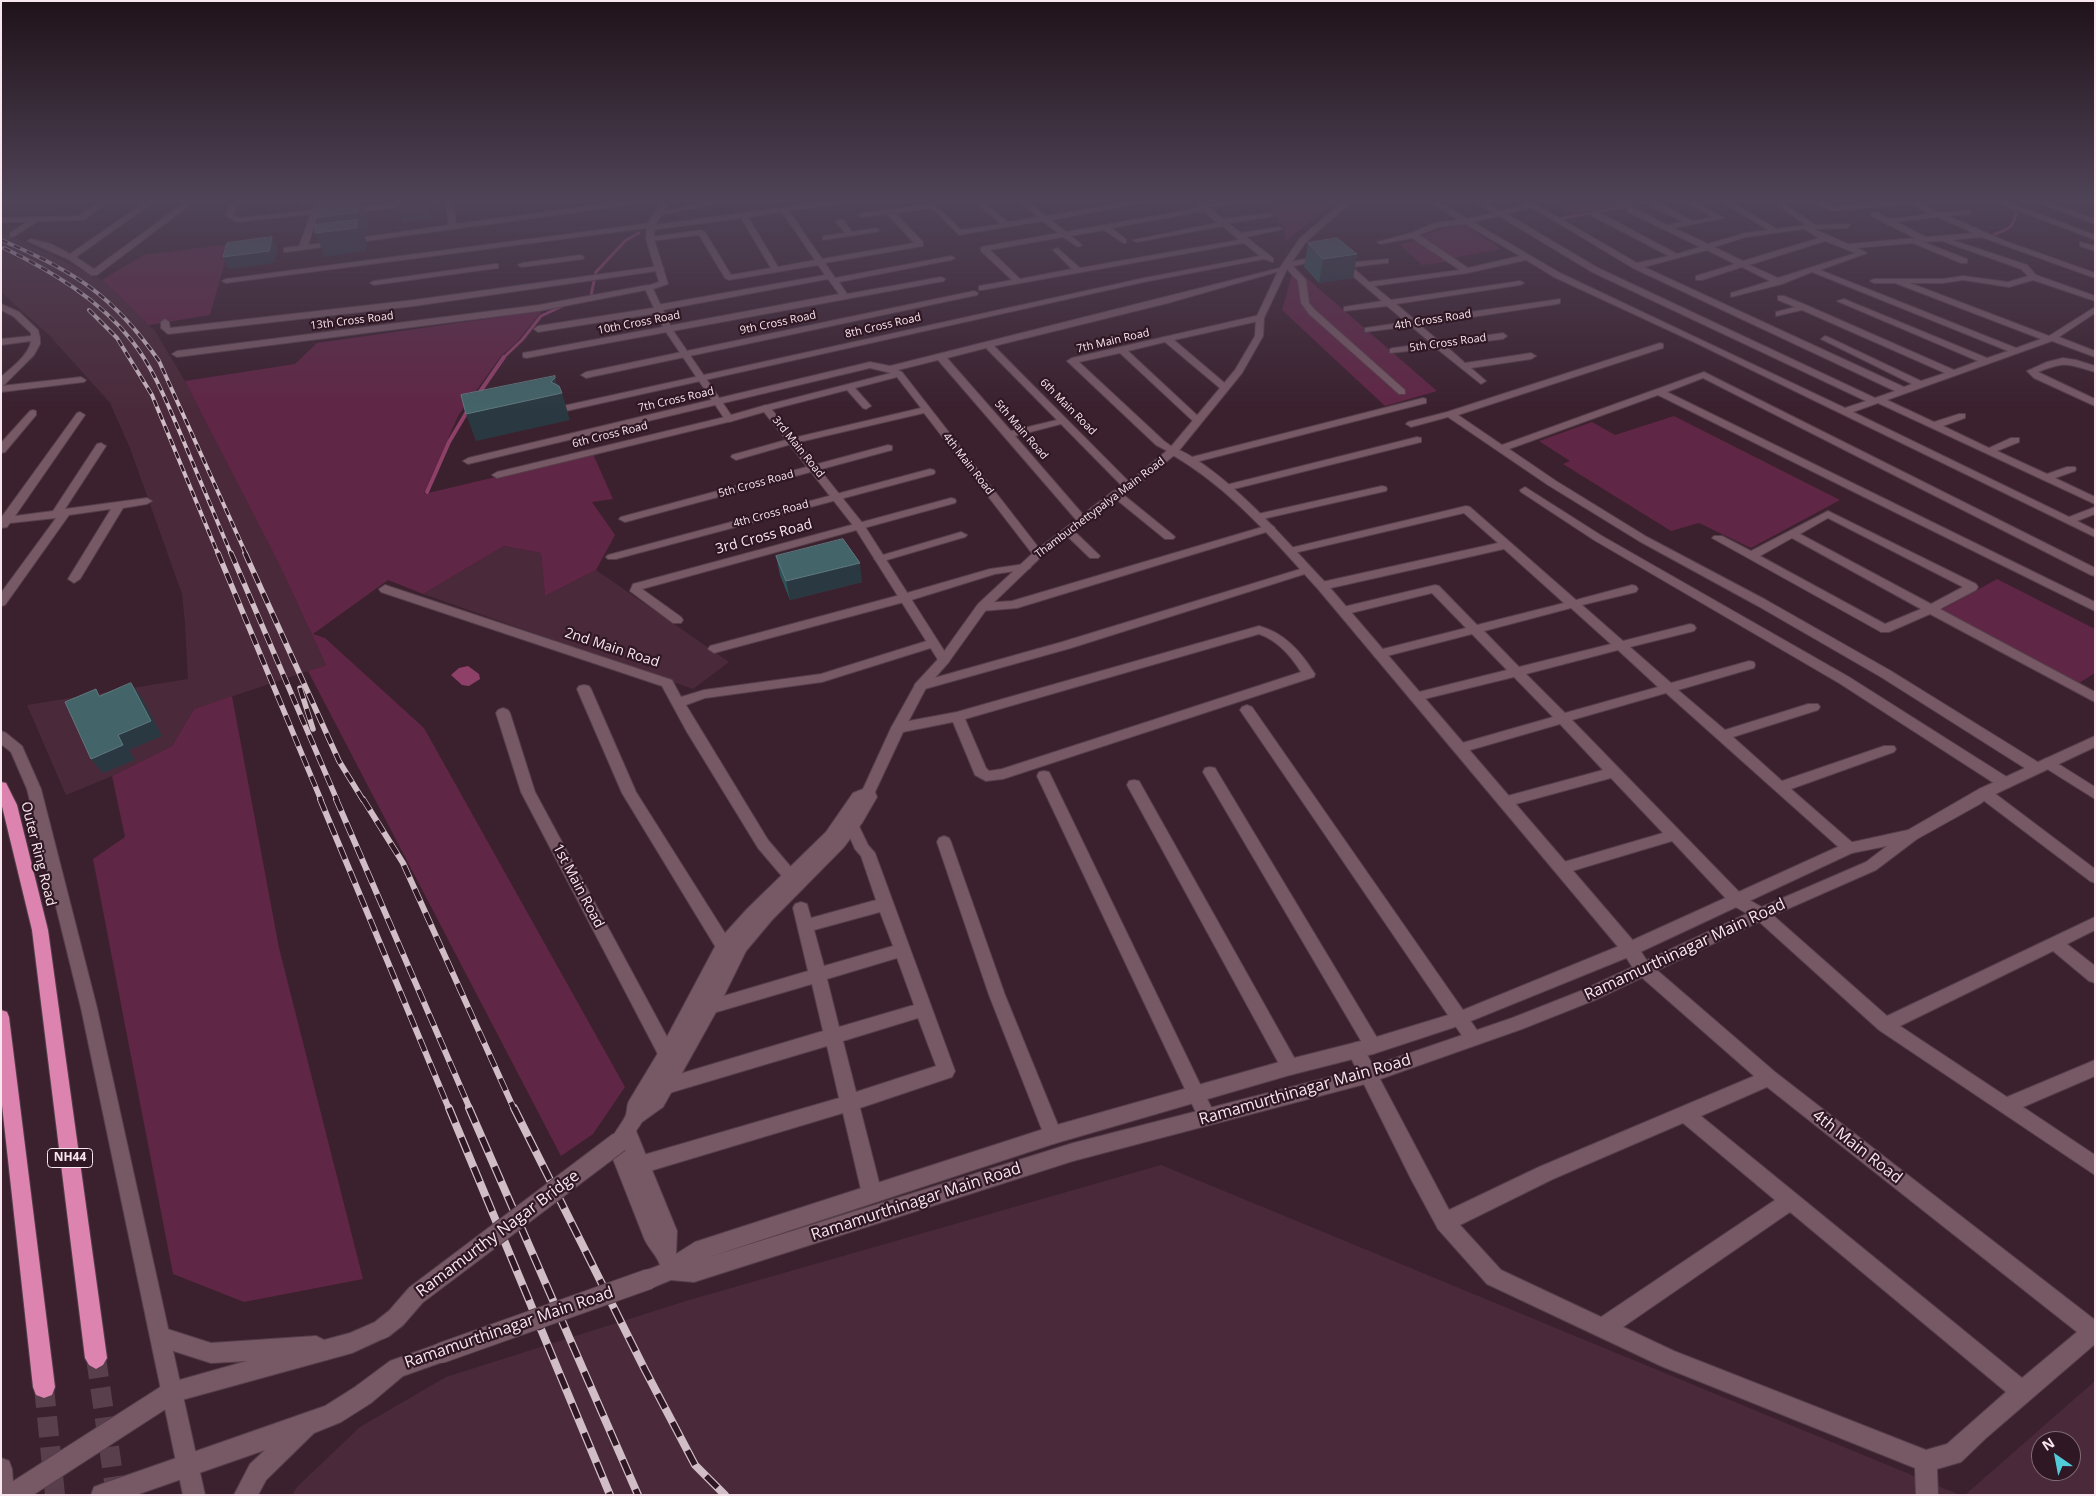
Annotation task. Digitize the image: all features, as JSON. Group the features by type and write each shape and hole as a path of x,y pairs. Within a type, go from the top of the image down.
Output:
{"highway":[{"name":"Outer Ring Road","path":"1,787 10,805 40,930 96,1358"},
{"path":"1,1017 44,1387"}],"street":[{"path":"226,281 299,272"},
{"path":"401,272 402,279"},
{"path":"374,283 454,272"},
{"path":"164,322 165,328 168,330 412,314 557,272"},
{"path":"595,272 601,276 632,272"},
{"path":"661,272 664,284 648,288 668,328 728,419"},
{"path":"725,272 729,278 765,272"},
{"path":"826,272 844,296"},
{"path":"538,329 872,272"},
{"path":"1008,272 1017,280"},
{"path":"982,288 1067,272"},
{"name":"8th Cross Road","path":"566,408 1187,272"},
{"name":"7th Cross Road","path":"468,462 717,403 870,364 894,372 941,357 1256,272"},
{"name":"Thambuchettypalya Main Road","path":"627,1130 635,1107 667,1054 724,946 754,913 831,836 858,797 868,792 898,728 921,686 944,660 982,607 1038,554 1116,494 1129,487 1172,451 1238,371 1258,336 1260,318 1284,272"},
{"path":"1295,272 1302,280 1305,303 1312,312 1402,392"},
{"path":"1351,272 1481,381"},
{"path":"1367,285 1457,272"},
{"path":"1464,272 1488,289"},
{"path":"1552,272 1697,340 2095,534"},
{"path":"1600,272 1877,400 1936,425 2095,501"},
{"path":"1648,272 1904,391"},
{"path":"1700,278 1719,272"},
{"path":"1758,272 1778,282"},
{"path":"1734,295 1809,272"},
{"path":"1819,272 2016,351"},
{"path":"2028,272 2033,277 2095,299"},
{"path":"2061,287 2092,275"},
{"path":"1874,281 1944,281 1963,278 2009,285 2033,277"},
{"name":"10th Cross Road","path":"526,355 941,279"},
{"path":"1896,281 2095,354"},
{"path":"1347,309 1520,283"},
{"name":"13th Cross Road","path":"177,354 412,314 540,308 585,298 648,288"},
{"name":"9th Cross Road","path":"586,375 974,293"},
{"path":"1781,298 1953,373"},
{"name":"4th Cross Road","path":"1368,330 1556,301"},
{"path":"1841,301 1986,362"},
{"path":"1890,307 1899,304"},
{"path":"1,306 16,314 35,332 36,338 36,344 30,353 1,383"},
{"path":"1779,314 1803,307"},
{"path":"1844,412 2051,339 2095,309"},
{"path":"1842,324 1880,310"},
{"path":"1,316 16,314"},
{"name":"7th Main Road","path":"1172,451 1160,443 1072,362 1260,318"},
{"name":"5th Cross Road","path":"1393,351 1503,336"},
{"path":"1,342 36,338"},
{"path":"1825,339 1921,385"},
{"path":"1168,340 1224,387"},
{"name":"6th Main Road","path":"988,345 1129,487"},
{"path":"1412,424 1450,414 1660,346"},
{"path":"1122,350 1197,420"},
{"path":"1464,366 1532,356"},
{"name":"5th Main Road","path":"941,357 1082,520"},
{"path":"2095,369 2080,362 2064,359 2032,371 2033,374 2095,403"},
{"path":"1,370 16,368"},
{"path":"766,408 849,387 894,372"},
{"name":"4th Main Road","path":"894,372 926,410 1038,554"},
{"path":"1502,448 1704,375 2095,573"},
{"path":"1,389 81,380"},
{"path":"849,387 866,406"},
{"path":"1660,392 2095,606"},
{"path":"1192,460 1423,401"},
{"name":"3rd Main Road","path":"728,419 766,408 860,527 944,660"},
{"path":"736,457 793,441 926,410"},
{"path":"1,450 33,413"},
{"path":"1450,414 1552,483 1643,539 1762,603 2042,766 2095,794"},
{"path":"3,523 80,415"},
{"path":"1936,425 1962,416"},
{"name":"6th Cross Road","path":"497,475 728,419"},
{"path":"1008,435 1063,421"},
{"path":"1226,488 1417,440"},
{"path":"1990,451 2015,440"},
{"path":"1,602 60,514 101,446"},
{"name":"5th Cross Road","path":"625,519 888,448"},
{"name":"4th Main Road","path":"1172,451 1192,460 1226,488 1269,528 1322,586 1562,868 1630,949 1645,970 1769,1078 2094,1332"},
{"path":"2047,478 2071,469"},
{"name":"4th Cross Road","path":"612,557 930,472"},
{"path":"1258,517 1382,489"},
{"path":"1525,490 1598,538 1844,680 2006,783"},
{"path":"1116,494 1169,537"},
{"name":"3rd Cross Road","path":"678,620 636,591 637,587 951,501"},
{"path":"3,523 147,502"},
{"path":"74,579 119,505"},
{"path":"1290,551 1466,509 1849,848"},
{"path":"2068,521 2095,510"},
{"path":"1718,538 1751,556 1886,629 1931,609 1972,587 1828,514 1751,556"},
{"path":"982,607 1013,606 1269,528"},
{"path":"1068,531 1094,556"},
{"path":"1792,534 2095,698"},
{"path":"880,559 961,535"},
{"path":"1322,586 1506,544"},
{"path":"714,649 904,598 994,571 1025,567"},
{"path":"921,686 994,668 1307,570"},
{"name":"2nd Main Road","path":"386,589 667,683 694,732 763,844 791,877"},
{"path":"1343,611 1435,589 1738,901 1761,914 1885,1025 2095,1166"},
{"path":"1380,654 1632,589"},
{"path":"1416,697 1690,628"},
{"path":"898,728 957,717 1259,630 1269,632 1302,662 1308,674 1003,774 986,776 980,771 957,717"},
{"path":"679,702 704,694 822,678 933,643"},
{"path":"1460,748 1749,666"},
{"path":"584,689 629,793 724,946"},
{"path":"1722,736 1813,707"},
{"path":"1247,710 1474,1038"},
{"name":"1st Main Road","path":"503,713 528,792 667,1054"},
{"path":"1,736 17,749 34,789 89,1008 194,1495"},
{"name":"Ramamurthinagar Main Road","path":"671,1270 694,1272 1073,1152 1369,1075 1580,999 1761,914 1871,866 1912,835 1975,800 1984,793 2095,742"},
{"path":"1780,787 1889,749"},
{"path":"1210,772 1365,1048 1369,1075 1445,1222 1494,1277 1668,1359 1926,1461 1953,1454 2022,1392 2094,1332"},
{"path":"1505,802 1613,772"},
{"path":"1044,776 1207,1118"},
{"path":"1134,785 1290,1067"},
{"name":"Thambuchettypalya Main Road","path":"627,1130 657,1101 710,1007 740,946 766,915 839,843 870,797 868,792"},
{"path":"1984,793 2095,877"},
{"path":"640,1165 849,1103 943,1072 924,1009 886,904 867,854 862,849 852,826"},
{"path":"1562,868 1674,835"},
{"name":"Ramamurthinagar Main Road","path":"102,1495 309,1424 333,1414 362,1395 396,1368 649,1279 671,1270 695,1252 1052,1135 1290,1067 1365,1048 1461,1018 1630,949 1651,938 1738,901 1849,848 1912,835"},
{"path":"944,842 997,995 1052,1135"},
{"path":"806,926 886,904"},
{"path":"801,908 872,1194"},
{"path":"1885,1025 2095,923"},
{"path":"2055,943 2095,976"},
{"path":"710,1007 902,950"},
{"path":"666,1086 924,1009"},
{"path":"2006,1106 2095,1068"},
{"path":"1445,1222 1546,1173 1769,1078"},
{"path":"1685,1114 2022,1392"},
{"path":"627,1130 666,1231 665,1249 671,1270"},
{"path":"627,1130 620,1154 654,1238 665,1249"},
{"name":"Ramamurthy Nagar Bridge","path":"352,1343 382,1329 396,1318 416,1296 627,1130"},
{"path":"1603,1328 1790,1201"},
{"path":"161,1337 211,1353 352,1343"},
{"path":"12,1495 173,1392 352,1343"},
{"path":"244,1495 258,1472 309,1424"},
{"path":"1926,1461 1927,1495"},
{"path":"1,1469 3,1495"}],"shaded area":[{"path":"1,272 85,272 102,280 155,331 188,386 279,564 326,665 194,709 172,746 112,776 66,795 27,705 188,679 182,594 130,448 110,403 50,336 1,292"},
{"path":"116,272 222,272 210,315 149,325 102,280"},
{"path":"1293,272 1300,272 1437,391 1385,406 1282,310"},
{"path":"542,311 516,343 501,356 458,416 424,494 593,454 613,499 592,502 615,535 596,570 545,596 541,553 504,546 423,594 388,580 313,634 325,638 424,728 625,1087 593,1134 561,1156 308,671 326,665 279,564 185,381 295,364 317,343"},
{"path":"1674,416 1840,500 1751,548 1699,523 1671,531 1563,464 1570,461 1539,441 1592,422 1615,435"},
{"path":"504,546 541,553 545,596 596,570 729,662 693,689 423,594"},
{"path":"1997,579 2095,629 2095,673 2079,683 1941,610"},
{"path":"468,666 479,674 480,679 469,686 462,685 451,675 459,668"},
{"path":"232,696 279,948 363,1279 244,1302 173,1274 93,859 125,837 112,776 172,746 194,709"},
{"path":"1161,1165 1960,1495 292,1495 297,1487 360,1427 446,1377 686,1301"},
{"path":"2095,1381 2095,1495 1965,1495 2031,1437 2031,1481 2081,1481 2081,1431 2038,1431"}],"building":[{"path":"555,376 551,382 559,386 562,393 466,414 461,395"},
{"path":"843,539 860,563 786,581 776,556"},
{"path":"131,683 151,721 118,735 123,745 91,759 65,702 96,689 99,696"}],"waterway":[{"path":"587,300 590,300 596,272"},
{"path":"504,357 522,340 541,316 567,304"},
{"path":"477,396 504,357"},
{"path":"427,492 449,442 468,410"}],"tunnel":[{"path":"96,1358 116,1495"},
{"path":"44,1387 55,1495"}],"railway":[{"path":"49,272 73,287 105,312 140,352 165,399 231,554"},
{"path":"65,272 90,287 108,302 142,338 159,361 246,554"},
{"path":"89,310 117,338 152,395 218,554"},
{"path":"218,553 321,800"},
{"path":"231,553 337,800"},
{"path":"245,553 339,761 363,800"},
{"path":"300,688 313,729"},
{"path":"320,799 449,1109"},
{"path":"336,799 470,1109"},
{"path":"363,799 403,863 514,1109"},
{"path":"449,1108 610,1495"},
{"path":"469,1108 638,1495"},
{"path":"514,1108 645,1370 695,1465 725,1495"}]}
